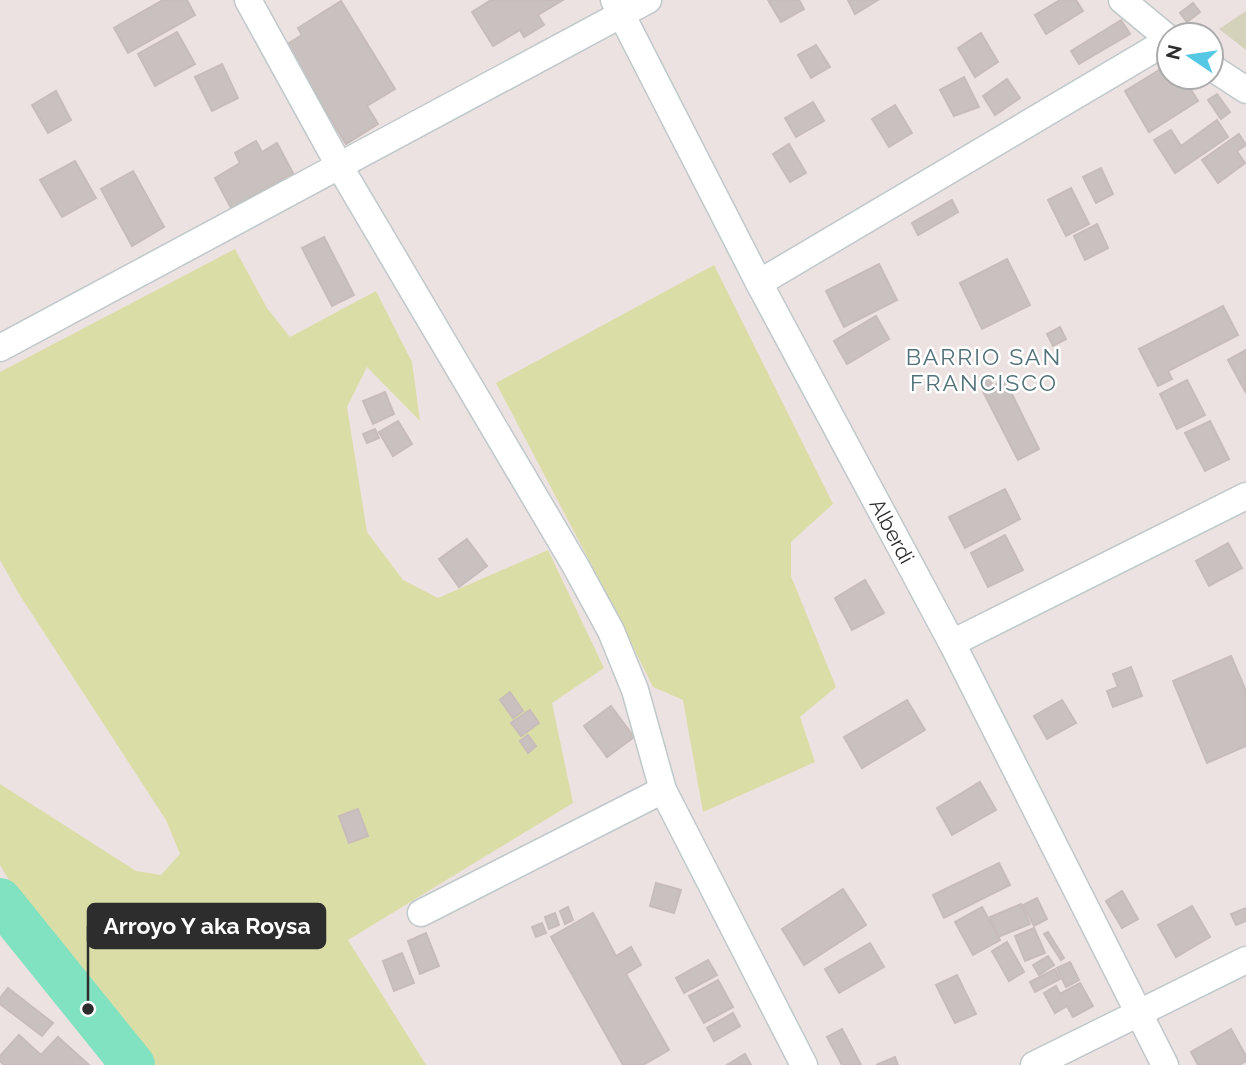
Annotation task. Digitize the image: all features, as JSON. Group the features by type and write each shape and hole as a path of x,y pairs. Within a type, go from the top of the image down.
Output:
{"street":[{"path":"248,0 340,167 575,565 611,631 635,690 663,790 804,1065"},
{"path":"0,348 340,167 618,8 648,0"},
{"path":"1122,0 1155,28"},
{"name":"Alberdi","path":"618,8 759,283 952,643 1165,1065"},
{"path":"759,283 1155,48"},
{"path":"1225,76 1246,90"},
{"path":"952,643 1246,496"},
{"path":"421,913 663,790"},
{"path":"1034,1065 1246,960"}],"green space":[{"path":"235,249 267,308 290,337 376,291 412,362 420,421 367,367 347,407 367,532 403,580 438,598 548,550 604,668 552,703 573,803 348,940 426,1065 142,1065 45,940 0,865 0,784 136,871 161,875 180,854 166,820 19,594 0,560 0,372"},
{"path":"714,265 833,504 791,542 791,576 836,687 800,717 815,762 703,812 683,700 653,687 496,383"}],"shaded area":[{"path":"1246,11 1246,50 1225,34 1225,25"}],"building":[{"path":"163,0 187,0 195,15 128,53 114,28"},
{"path":"491,0 563,0 538,15 544,25 524,37 520,30 493,46 472,12"},
{"path":"768,0 799,0 804,9 781,22"},
{"path":"848,0 878,0 855,14"},
{"path":"1060,0 1076,0 1083,11 1046,34 1035,15"},
{"path":"341,1 395,89 367,106 378,124 346,144 295,60 281,48 302,35 298,28"},
{"path":"1193,3 1200,12 1188,21 1180,13"},
{"path":"1121,20 1130,34 1079,64 1071,51"},
{"path":"177,32 195,64 155,86 138,54"},
{"path":"981,33 998,62 975,77 958,48"},
{"path":"816,45 830,67 811,78 798,55"},
{"path":"222,64 238,98 212,111 195,77"},
{"path":"1155,73 1155,91 1192,91 1198,101 1149,132 1125,91"},
{"path":"964,77 979,107 954,116 940,90"},
{"path":"1007,79 1020,98 995,115 983,96"},
{"path":"56,91 71,120 48,133 32,105"},
{"path":"1217,94 1230,112 1221,119 1208,100"},
{"path":"813,102 824,121 796,137 785,118"},
{"path":"895,105 912,133 889,147 872,119"},
{"path":"1217,120 1228,137 1175,173 1154,140 1171,130 1181,146"},
{"path":"1239,134 1246,145 1237,151 1245,163 1218,183 1202,160"},
{"path":"256,141 262,152 277,143 293,173 231,208 215,178 240,163 235,153"},
{"path":"789,144 806,173 790,182 773,154"},
{"path":"75,161 96,198 62,217 40,180"},
{"path":"1101,168 1113,194 1096,203 1083,177"},
{"path":"133,171 164,227 132,246 101,189"},
{"path":"1071,188 1089,224 1066,236 1048,200"},
{"path":"952,200 958,212 918,235 912,223"},
{"path":"1097,224 1108,248 1085,260 1074,236"},
{"path":"324,237 354,295 332,306 302,248"},
{"path":"1007,259 1030,305 982,329 960,283"},
{"path":"879,264 897,300 844,327 826,291"},
{"path":"1223,306 1238,335 1168,371 1172,379 1158,386 1139,349"},
{"path":"876,316 889,339 847,364 834,341"},
{"path":"1060,327 1066,339 1053,346 1047,334"},
{"path":"1246,350 1246,393 1228,360"},
{"path":"989,378 993,386 1005,380 1039,449 1018,460 979,384"},
{"path":"1187,380 1205,415 1177,429 1160,394"},
{"path":"385,392 394,414 373,424 363,401"},
{"path":"398,421 412,444 393,456 379,432"},
{"path":"1210,421 1229,459 1205,471 1185,433"},
{"path":"375,429 379,438 367,443 363,434"},
{"path":"1005,489 1020,519 965,548 949,517"},
{"path":"1005,535 1023,570 988,587 971,553"},
{"path":"467,539 487,566 459,587 439,559"},
{"path":"1228,543 1242,568 1209,586 1196,561"},
{"path":"865,580 884,613 852,630 835,598"},
{"path":"1231,656 1246,691 1246,746 1207,763 1173,681"},
{"path":"1131,667 1142,696 1113,707 1107,691 1118,687 1113,674"},
{"path":"510,692 523,711 513,718 500,700"},
{"path":"907,700 925,730 862,768 844,737"},
{"path":"1062,700 1076,723 1047,739 1034,716"},
{"path":"611,706 634,737 607,757 584,726"},
{"path":"530,710 539,723 521,736 511,723"},
{"path":"528,735 536,746 528,753 520,741"},
{"path":"980,782 996,810 952,835 937,808"},
{"path":"358,809 368,836 349,843 339,816"},
{"path":"999,863 1010,885 944,918 933,895"},
{"path":"656,883 681,890 674,913 650,906"},
{"path":"843,889 866,925 804,965 782,929"},
{"path":"1122,891 1138,919 1122,928 1106,901"},
{"path":"1037,898 1047,919 1034,926 1023,905"},
{"path":"1021,904 1030,924 998,937 990,917"},
{"path":"1192,906 1210,937 1176,957 1158,925"},
{"path":"568,907 573,920 565,924 560,911"},
{"path":"982,907 1000,940 973,955 955,922"},
{"path":"1246,908 1246,921 1236,925 1231,914"},
{"path":"555,913 559,925 549,929 545,917"},
{"path":"593,913 616,956 631,947 641,965 626,974 669,1050 643,1065 623,1065 551,937"},
{"path":"542,923 546,933 536,937 532,927"},
{"path":"1034,928 1045,953 1025,961 1015,936"},
{"path":"1048,932 1064,958 1061,960 1044,934"},
{"path":"426,933 439,966 420,974 408,941"},
{"path":"1007,942 1024,972 1009,981 992,951"},
{"path":"870,943 884,967 839,993 825,969"},
{"path":"402,953 414,983 394,991 383,961"},
{"path":"1048,956 1054,965 1039,975 1033,965"},
{"path":"708,960 717,975 684,993 676,978"},
{"path":"1070,962 1079,980 1066,987 1057,968"},
{"path":"1055,969 1060,979 1035,992 1030,982"},
{"path":"957,975 976,1014 955,1023 936,985"},
{"path":"718,980 733,1007 704,1023 689,996"},
{"path":"1080,983 1093,1006 1073,1017 1067,1006 1055,1013 1044,993 1056,986 1060,994"},
{"path":"8,988 53,1023 42,1036 0,1004 0,998"},
{"path":"733,1013 740,1026 714,1041 707,1028"},
{"path":"842,1029 861,1065 842,1065 827,1037"},
{"path":"1231,1029 1246,1056 1246,1061 1239,1065 1198,1065 1191,1052"},
{"path":"19,1035 41,1055 58,1037 89,1065 4,1065 0,1056"},
{"path":"745,1054 751,1065 727,1065"},
{"path":"895,1057 898,1065 876,1065"}],"waterway":[{"path":"0,900 133,1065"}],"place":[{"name":"Arroyo Y aka Roysa","path":"88,1009"}],"district":[{"name":"BARRIO SAN FRANCISCO","path":"984,369"}]}
